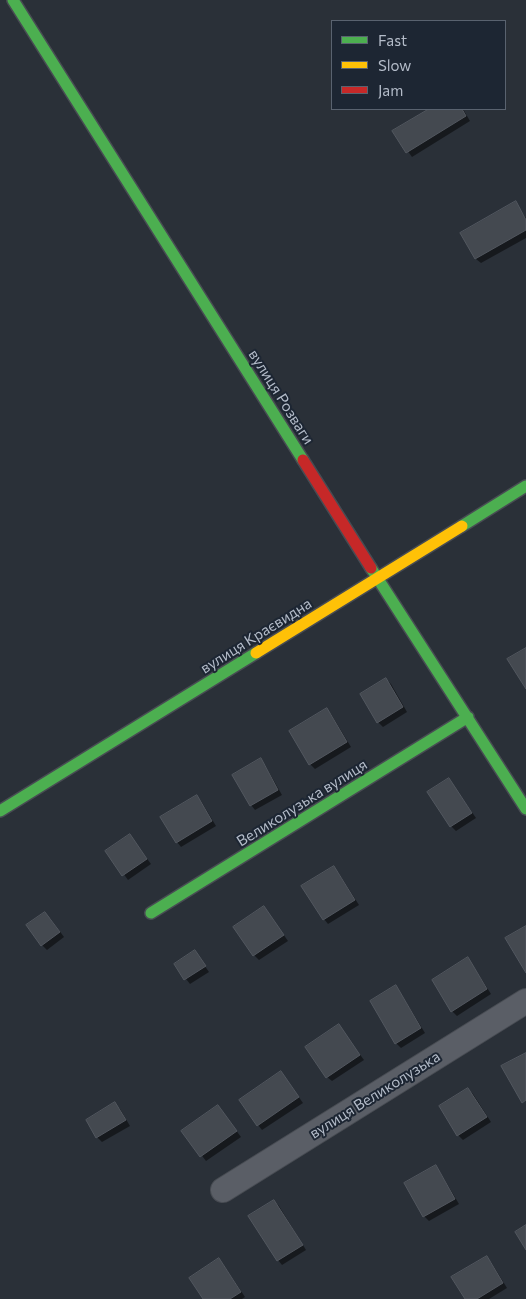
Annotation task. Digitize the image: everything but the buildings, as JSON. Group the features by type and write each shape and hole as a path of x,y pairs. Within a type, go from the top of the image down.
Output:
{"street":[{"name":"вулиця Розваги","path":"13,0 378,579 526,809"},
{"name":"вулиця Краєвидна","path":"0,811 526,486"},
{"name":"Великолузька вулиця","path":"151,913 468,717"},
{"name":"вулиця Великолузька","path":"224,1190 526,1001"}],"traffic: fast":[{"path":"13,0 303,460"},
{"path":"462,526 526,486"},
{"path":"371,568 526,809"},
{"path":"0,811 256,653"},
{"path":"151,913 468,717"}],"traffic: slow":[{"path":"256,653 462,526"}],"traffic: jam":[{"path":"303,460 371,568"}]}
